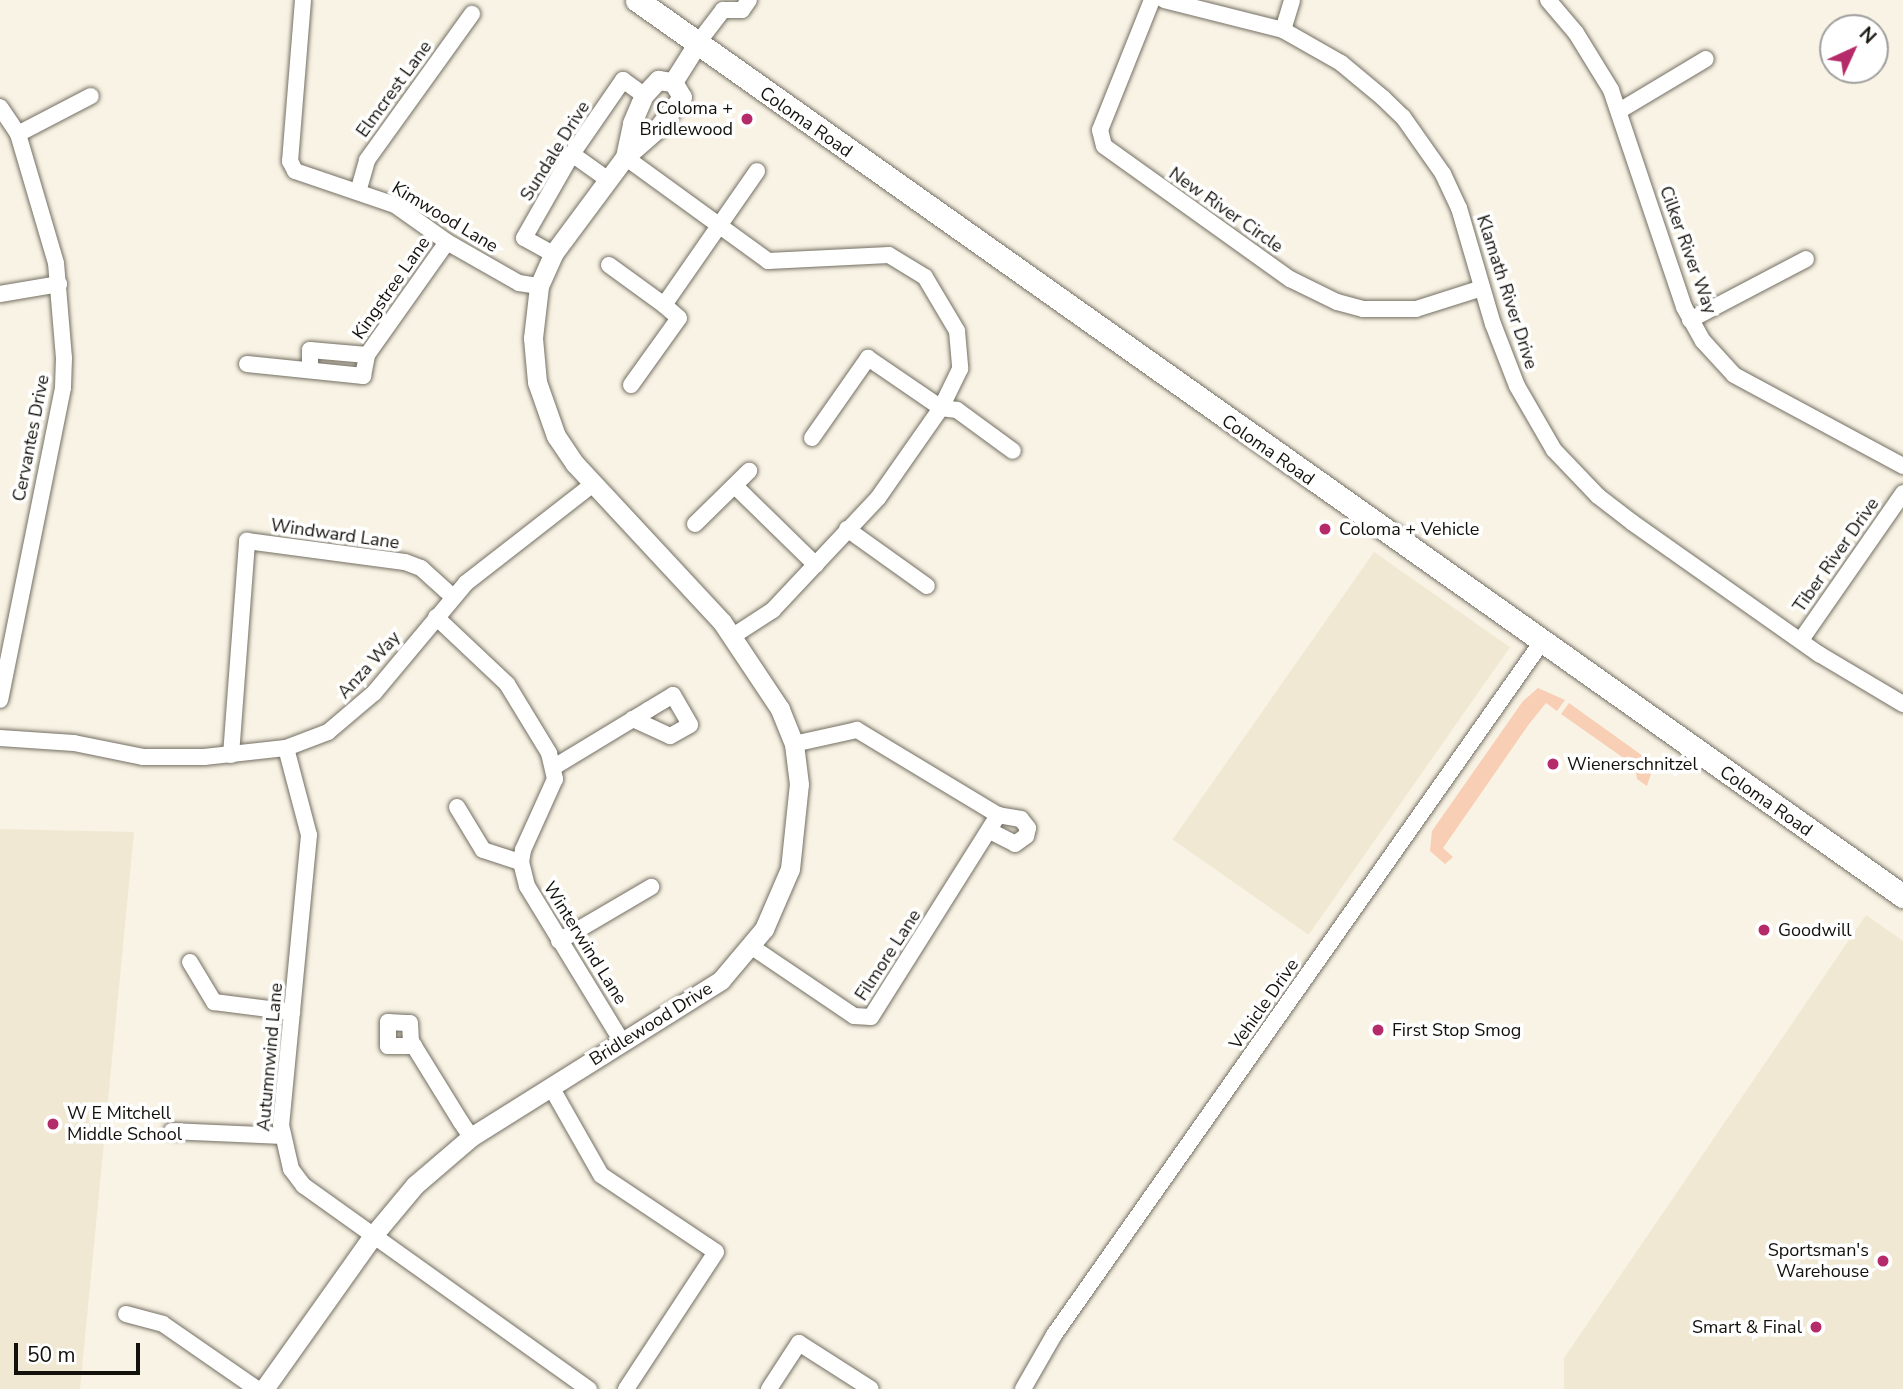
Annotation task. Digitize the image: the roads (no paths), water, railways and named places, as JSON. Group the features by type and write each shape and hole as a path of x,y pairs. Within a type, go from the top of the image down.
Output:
{"main road":[{"name":"Coloma Road","path":"636,0 1541,643 1903,896"}],"street":[{"name":"Kimwood Lane","path":"303,0 290,160 295,172 395,205 447,242 519,283 539,286"},
{"path":"697,44 721,5 741,10 749,0"},
{"name":"New River Circle","path":"1152,0 1100,130 1104,146 1290,279 1337,302 1375,310 1416,309 1482,288"},
{"name":"Klamath River Drive","path":"1164,0 1283,30 1341,63 1403,117 1443,174 1459,208 1482,288 1517,386 1536,422 1572,470 1633,523 1801,640 1903,704"},
{"path":"1283,30 1292,0"},
{"name":"Cilker River Way","path":"1548,0 1595,61 1619,111 1690,320 1734,375 1903,466"},
{"name":"Elmcrest Lane","path":"358,192 367,160 472,14"},
{"name":"Bridlewood Drive","path":"264,1389 375,1233 415,1185 471,1138 705,992 752,947 775,911 794,851 799,784 794,744 769,689 733,636 592,485 561,443 544,408 533,338 539,286 553,254 625,157 658,128 682,97 673,82 697,44"},
{"path":"1619,111 1676,81 1706,59"},
{"name":"Sundale Drive","path":"553,254 524,238 572,154 623,80 644,95"},
{"path":"644,95 658,80 673,82"},
{"name":"Bridlewood Drive","path":"625,157 644,95"},
{"path":"18,134 91,96"},
{"name":"Cervantes Drive","path":"0,107 18,134 59,284 63,388 0,700"},
{"path":"572,154 607,179"},
{"path":"625,157 718,228 768,261 889,255 925,277 957,331 960,369 941,408 878,498 773,610 733,636"},
{"path":"664,305 757,170"},
{"name":"Kingstree Lane","path":"247,364 363,376 367,355 447,242"},
{"path":"1690,320 1807,259"},
{"path":"609,265 679,318 631,385"},
{"path":"0,294 59,284"},
{"path":"812,438 868,358 941,408 957,410 1013,451"},
{"path":"695,524 749,471"},
{"name":"Anza Way","path":"0,738 74,743 143,757 231,755 286,748 328,732 349,717 453,597 592,485"},
{"path":"735,486 816,565"},
{"name":"Tiber River Drive","path":"1801,640 1903,493"},
{"path":"847,529 927,586"},
{"name":"Windward Lane","path":"231,755 247,541 405,562 421,568 453,597"},
{"path":"436,617 508,684 554,767 553,790 528,837 521,862 483,850 457,807"},
{"name":"Vehicle Drive","path":"1023,1389 1048,1343 1541,643"},
{"path":"554,767 633,719"},
{"path":"794,744 857,730 998,815 1021,819 1028,828 1026,836 1014,844 990,831"},
{"name":"Autumnwind Lane","path":"286,748 309,835 281,1136 291,1169 304,1186 375,1233 589,1389"},
{"name":"Filmore Lane","path":"752,947 855,1016 871,1017 998,815"},
{"name":"Winterwind Lane","path":"521,862 527,887 623,1043"},
{"path":"559,941 651,887"},
{"path":"190,962 214,1002 292,1012"},
{"path":"414,1046 471,1138"},
{"path":"551,1087 601,1175 716,1252 626,1389"},
{"path":"172,1131 281,1136"},
{"path":"127,1314 163,1324 257,1389"},
{"path":"769,1389 799,1343 871,1389"}],"place":[{"name":"Coloma + Bridlewood","path":"747,119"},
{"name":"Coloma + Vehicle","path":"1325,529"},
{"name":"Wienerschnitzel","path":"1553,764"},
{"name":"Goodwill","path":"1764,930"},
{"name":"First Stop Smog","path":"1378,1030"},
{"name":"W E Mitchell Middle School","path":"53,1124"},
{"name":"Sportsman's Warehouse","path":"1883,1261"},
{"name":"Smart & Final","path":"1816,1327"}]}
